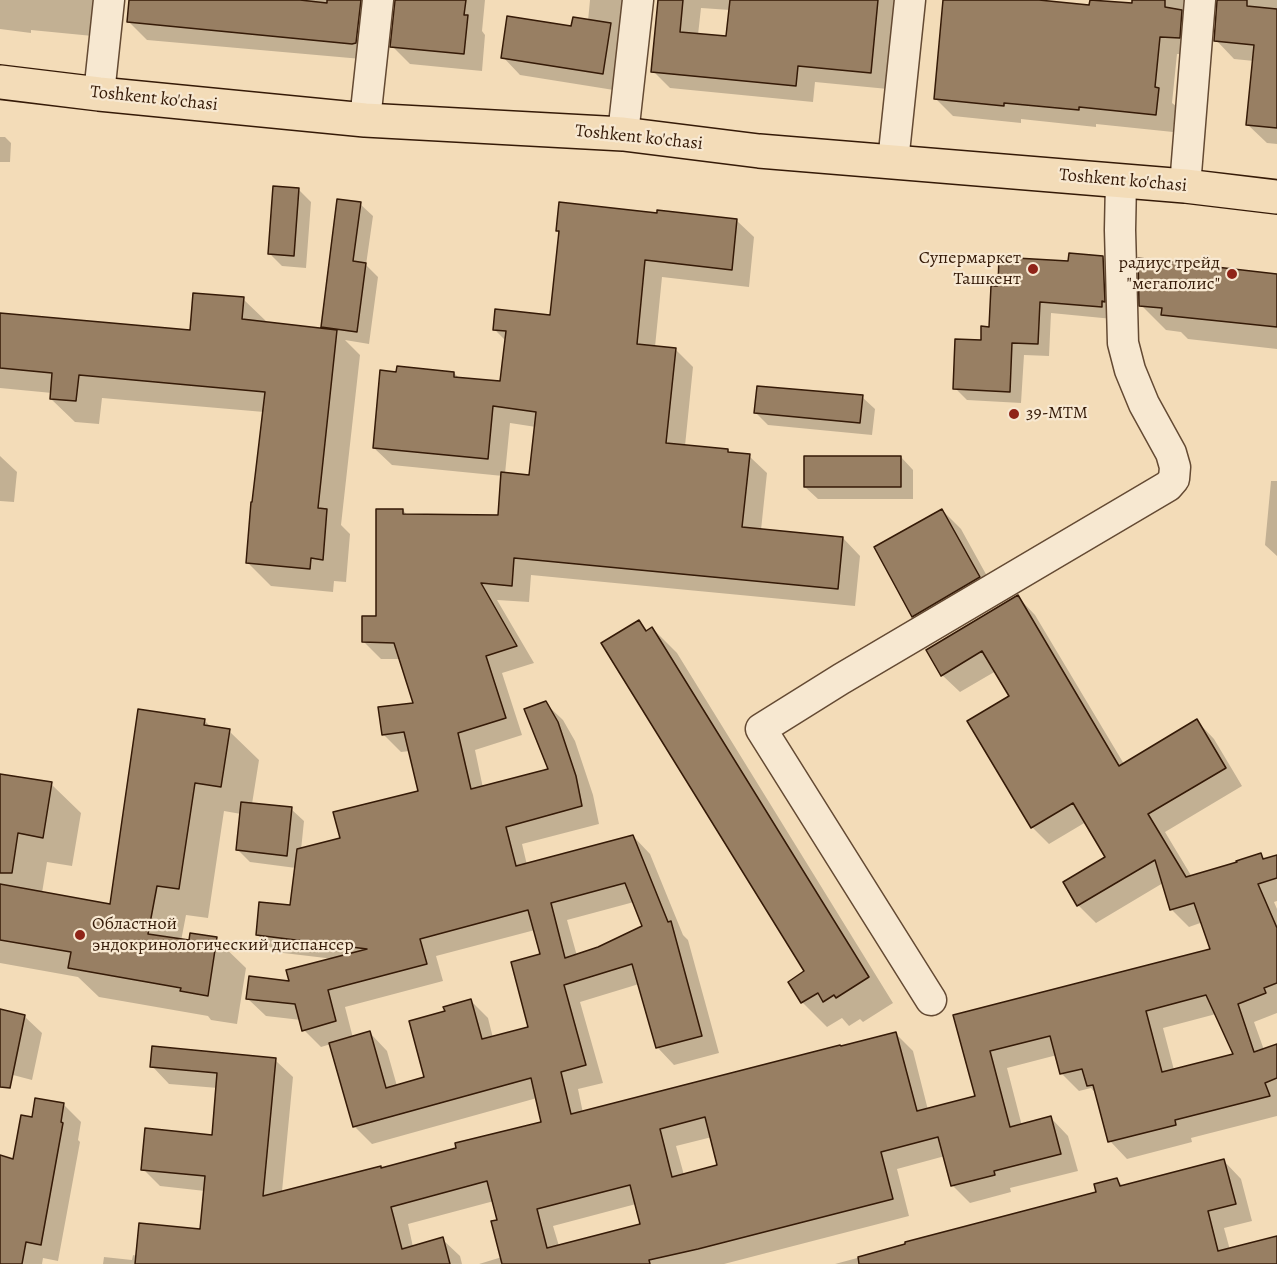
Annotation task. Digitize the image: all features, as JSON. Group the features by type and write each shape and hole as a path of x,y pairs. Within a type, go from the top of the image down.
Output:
{"main road":[{"name":"Toshkent ko'chasi","path":"0,81 99,94 365,120 623,134 759,151 1121,180 1277,196"}],"street":[{"path":"99,94 109,0"},
{"path":"365,120 378,0"},
{"path":"623,134 638,0"},
{"path":"893,162 910,0"},
{"path":"1185,186 1200,0"},
{"path":"931,1000 761,729 840,679 1168,486 1174,478 1175,467 1171,453 1144,404 1130,370 1123,343 1121,180"}],"building":[{"path":"129,0 300,0 327,3 327,0 361,0 356,43 352,44 127,22"},
{"path":"395,0 466,0 464,15 468,15 464,54 390,47"},
{"path":"658,0 683,0 680,32 726,36 730,0 878,0 871,73 798,66 796,86 651,72"},
{"path":"943,0 1039,0 1089,5 1090,0 1132,3 1132,0 1165,0 1165,7 1182,10 1180,38 1160,37 1155,87 1159,88 1156,115 1079,107 1079,110 1004,103 1004,106 934,99"},
{"path":"1217,0 1247,0 1247,6 1277,9 1277,128 1246,125 1254,45 1214,41"},
{"path":"507,16 571,26 573,17 611,23 603,74 501,58"},
{"path":"273,186 299,188 294,256 268,254"},
{"path":"337,199 361,202 353,261 366,263 357,332 321,327"},
{"path":"559,202 737,219 732,270 645,260 637,344 676,348 666,443 728,449 728,452 750,454 742,527 843,537 838,589 514,558 512,586 481,583 517,646 486,656 506,718 458,733 471,789 548,769 524,709 546,701 558,722 576,776 582,806 506,827 516,866 633,835 668,922 671,921 702,1036 656,1048 632,964 564,985 586,1065 561,1072 571,1114 896,1032 917,1111 975,1096 953,1015 1210,949 1194,903 1170,910 1155,860 1077,906 1063,882 1105,857 1073,803 1031,828 967,721 1009,696 982,651 941,676 926,650 1018,595 1119,766 1197,719 1226,768 1148,814 1186,877 1261,853 1263,859 1277,855 1277,878 1258,884 1277,928 1277,983 1264,988 1266,993 1238,1004 1254,1052 1277,1044 1277,1078 1265,1083 1270,1096 1175,1120 1176,1125 1108,1142 1093,1085 1087,1086 1082,1069 1060,1074 1050,1036 990,1051 1010,1127 1051,1116 1061,1154 994,1171 995,1175 951,1186 938,1137 881,1152 893,1199 649,1260 650,1264 502,1264 491,1221 497,1220 487,1181 391,1207 402,1249 443,1237 450,1264 135,1264 139,1223 200,1229 205,1176 141,1170 145,1128 212,1135 217,1073 150,1067 152,1046 276,1058 263,1196 381,1166 381,1168 456,1148 455,1143 541,1122 531,1078 353,1127 329,1043 370,1031 386,1088 424,1077 409,1021 445,1011 443,1007 471,999 482,1039 528,1027 511,962 540,954 528,910 420,939 427,964 328,990 336,1021 302,1031 295,1004 246,999 249,976 289,981 286,970 367,949 256,935 259,902 290,905 297,849 340,838 333,812 418,791 404,732 382,735 378,707 413,703 394,643 362,642 362,616 376,616 376,509 403,509 403,514 498,515 501,472 529,475 536,412 493,406 488,459 373,448 380,370 396,372 397,366 454,372 454,377 500,381 506,331 493,330 495,309 550,315 559,231 556,231","holes":["625,883 642,926 598,947 565,958 551,903","1206,995 1233,1054 1162,1072 1146,1011","705,1117 717,1165 672,1177 660,1129","630,1185 640,1224 547,1248 537,1209"]},
{"name":"39-MTM","path":"1069,253 1103,256 1105,302 1102,301 1102,307 1040,302 1038,344 1012,343 1010,392 953,389 955,339 981,340 981,326 989,327 991,286 998,286 999,257 1068,261"},
{"path":"1138,258 1277,274 1277,327 1161,315 1162,308 1139,306"},
{"path":"193,293 244,297 242,319 337,330 318,508 327,509 323,560 311,558 310,569 246,563 265,392 79,375 76,401 50,399 52,373 0,368 0,313 190,330"},
{"path":"757,386 863,395 860,423 754,413"},
{"path":"804,456 901,456 901,487 804,487"},
{"path":"942,509 980,577 912,617 874,547"},
{"path":"639,620 646,631 652,627 869,977 836,998 834,995 823,1002 818,993 801,1003 788,982 804,971 601,643"},
{"path":"138,709 205,719 204,725 230,729 221,787 195,783 179,889 157,886 148,934 189,940 190,933 217,937 208,996 180,991 181,988 68,968 71,952 0,940 0,884 110,904"},
{"path":"0,774 52,782 43,838 18,833 12,873 0,873"},
{"path":"241,802 292,807 287,856 236,850"},
{"path":"0,1009 25,1015 10,1088 0,1087"},
{"path":"35,1098 64,1103 61,1122 63,1123 41,1245 26,1242 22,1264 0,1264 0,1155 13,1159 21,1115 32,1117"},
{"path":"1224,1159 1236,1204 1208,1211 1218,1251 1277,1236 1277,1264 859,1264 858,1257 905,1244 905,1242 1096,1192 1094,1184 1117,1178 1120,1186"}],"place":[{"name":"Супермаркет Ташкент","path":"1033,269"},
{"name":"радиус трейд \"мегаполис\"","path":"1232,274"},
{"name":"39-MTM","path":"1014,414"},
{"name":"Областной эндокринологический диспансер","path":"80,935"}]}
